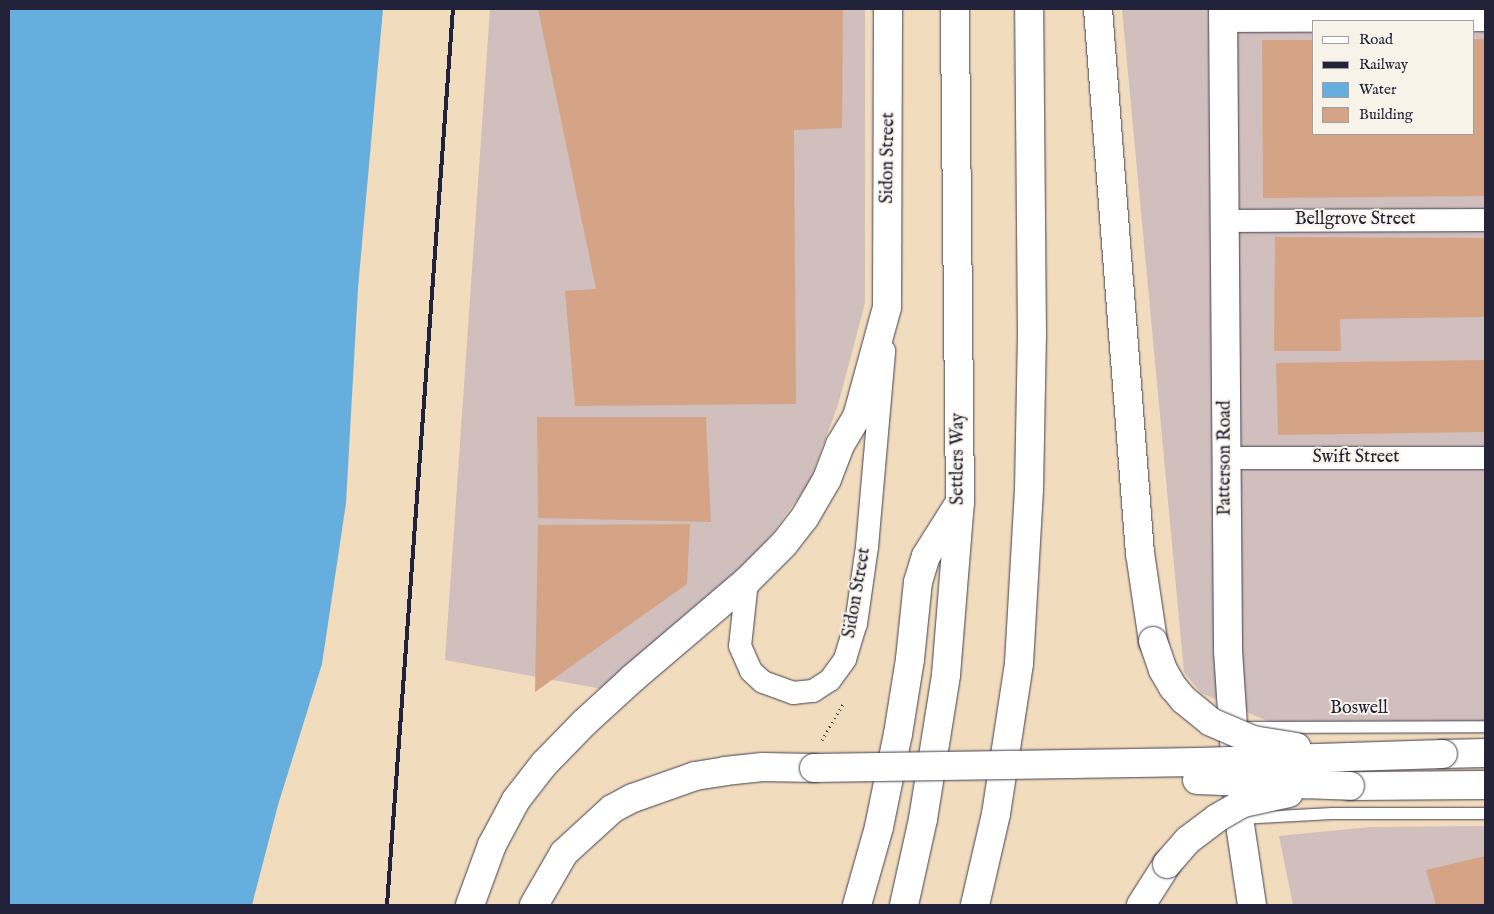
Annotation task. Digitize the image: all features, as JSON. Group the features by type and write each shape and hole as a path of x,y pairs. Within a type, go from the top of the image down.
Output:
{"main road":[{"name":"Sidon Street","path":"748,581 784,544 805,517 827,478 840,445 856,417 888,307 888,9"},
{"name":"Settlers Way","path":"904,905 923,820 946,675 960,502 955,9"},
{"path":"975,905 996,814 1019,663 1029,490 1032,347 1029,9"},
{"path":"1098,9 1140,553 1153,642 1164,670 1184,700 1212,722 1233,733 1260,741 1301,748 1442,754"},
{"name":"Patterson Road","path":"1223,15 1228,651 1239,818 1252,905"},
{"path":"857,905 879,826 898,734 910,659 918,582 926,556 960,502"},
{"path":"470,905 492,845 516,800 544,764 585,722 633,678 748,581"},
{"path":"534,905 564,853 612,809 633,798 695,776 725,771 816,764 1199,762 1485,753"},
{"path":"554,905 564,885 600,842 625,823 650,810 708,792 743,787 816,764 1144,780 1230,780 1350,786 1485,785"},
{"path":"1141,905 1167,864 1188,840 1217,818 1243,803 1291,792 1350,786"}],"street":[{"path":"1223,15 1485,20"},
{"name":"Bellgrove Street","path":"1225,220 1485,220"},
{"name":"Sidon Street","path":"748,581 740,646 751,671 763,682 793,693 813,691 830,680 845,659 856,624 866,547 888,307"},
{"name":"Swift Street","path":"1226,458 1485,458"}],"lane":[{"name":"Boswell","path":"1233,728 1485,726"},
{"path":"1239,818 1332,813 1485,814"}],"path":[{"path":"816,764 845,701"}],"shaded area":[{"path":"490,9 865,9 865,303 838,405 809,483 735,585 602,689 445,660"},
{"path":"1122,9 1485,9 1485,733 1282,727 1201,693 1184,672"},
{"path":"1485,826 1485,905 1293,905 1279,836 1370,827"}],"water":[{"path":"9,9 383,9 358,288 346,503 322,664 278,805 252,905 9,905"}],"building":[{"path":"538,9 843,9 842,128 794,130 796,404 575,406 565,291 596,289"},
{"path":"1474,39 1485,39 1485,196 1263,198 1262,40 1312,40 1312,135 1474,135"},
{"path":"1275,237 1485,238 1485,317 1340,319 1341,351 1274,351"},
{"path":"1485,360 1485,432 1278,435 1276,363"},
{"path":"537,417 706,417 711,522 538,518"},
{"path":"690,524 687,584 535,692 538,525"},
{"path":"1485,856 1485,905 1436,905 1426,870"}],"railway":[{"path":"387,905 453,9"}]}
